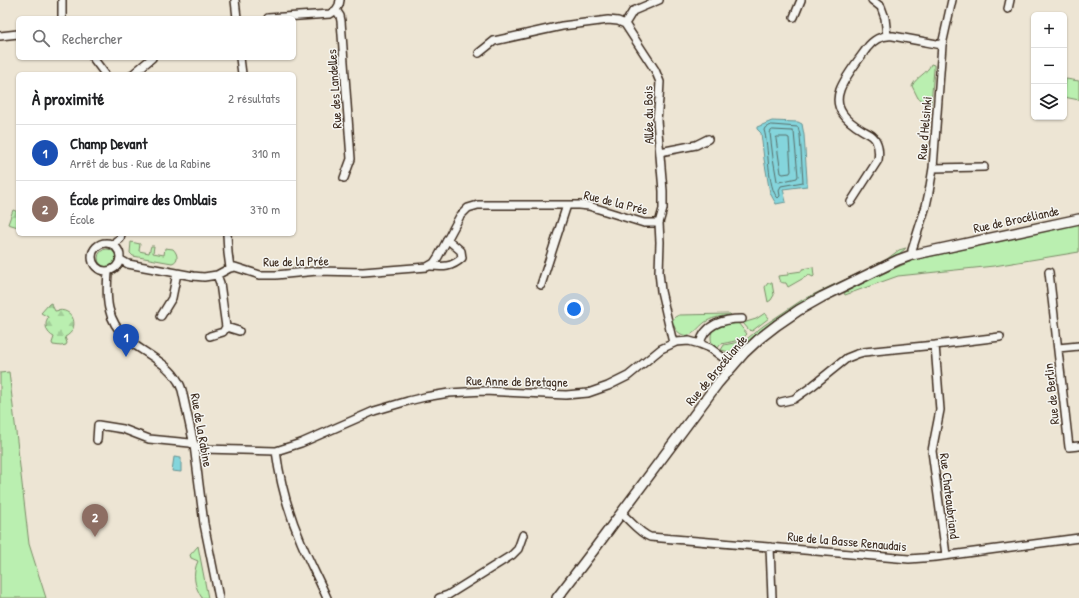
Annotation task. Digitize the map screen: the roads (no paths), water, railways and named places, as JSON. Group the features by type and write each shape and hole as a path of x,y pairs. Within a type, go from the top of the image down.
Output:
{"street":[{"path":"62,0 62,16"},
{"path":"236,0 237,16"},
{"path":"296,16 330,14 336,10 340,0"},
{"path":"479,53 494,41 562,26 608,20 618,21 625,24 633,11 659,0"},
{"path":"794,17 801,0"},
{"path":"872,0 881,7 885,18 887,36"},
{"name":"Rue d'Helsinki","path":"912,255 912,250 928,200 933,168 942,45 952,0"},
{"path":"1008,9 1010,0"},
{"name":"Rue des Landelles","path":"336,10 340,18 351,159 344,178"},
{"name":"Allée du Bois","path":"625,24 659,76 660,90 657,120 663,197 663,210 659,223 659,272 661,291 673,343"},
{"path":"0,36 16,34"},
{"path":"851,202 878,160 879,152 877,142 873,137 856,126 842,113 839,102 839,94 843,84 867,48 876,39 887,36 896,36 942,45"},
{"path":"94,60 104,72"},
{"path":"135,72 150,60"},
{"path":"240,60 242,72"},
{"name":"Allée du Bois","path":"660,152 696,145 708,139"},
{"path":"933,168 984,167"},
{"name":"Rue de la Prée","path":"541,285 567,204"},
{"name":"Rue de la Prée","path":"430,266 438,257 460,216 468,208 478,205 579,205 589,206 644,223 659,223"},
{"name":"Rue de Brocéliande","path":"557,598 732,365 759,338 784,319 822,297 898,260 912,255 1079,219"},
{"path":"115,246 116,241 120,239 121,236"},
{"path":"121,260 128,264 177,273 204,277 217,275 230,268 228,236"},
{"name":"Rue de la Prée","path":"230,268 235,266 260,275 276,275 318,271 363,272 430,266 450,266 462,258 461,251 447,239"},
{"path":"110,243 118,249 121,260 114,270 108,272 103,271 94,266 92,261 93,251 100,244 110,243"},
{"name":"Rue de la Rabine","path":"108,272 107,300 111,318 117,329 128,340 167,367 174,374 182,390 194,445 204,524 218,598"},
{"path":"1049,272 1058,348"},
{"path":"161,316 172,298 177,273"},
{"path":"210,336 223,332 226,327 220,283 217,275"},
{"path":"700,344 701,338 709,327 724,321 742,319"},
{"path":"226,327 240,331"},
{"path":"781,402 794,398 811,387 847,358 857,354 1000,337"},
{"name":"Rue Anne de Bretagne","path":"97,440 98,425 122,429 149,439 190,443 203,449 276,451 301,443 374,411 408,401 438,395 484,391 566,395 588,393 608,386 628,376 661,349 673,343 689,341 700,344 710,348 732,365"},
{"name":"Rue Chateaubriand","path":"935,345 940,410 932,451 946,555"},
{"name":"Rue de Berlin","path":"1079,346 1058,348 1069,447 1079,446"},
{"path":"276,451 292,518 301,542 327,598"},
{"name":"Rue de la Basse Renaudais","path":"621,513 638,529 650,536 910,559 1079,538"},
{"path":"439,598 448,595 512,554 518,548 523,535"},
{"path":"770,547 772,598"}],"water":[{"path":"772,121 798,122 802,124 807,179 807,186 783,189 786,202 776,204 770,193 761,133 757,129 757,127"},
{"path":"174,457 181,458 181,472 172,471"}],"place":[{"name":"Champ Devant","path":"126,357"},
{"name":"École primaire des Omblais","path":"95,537"}]}
